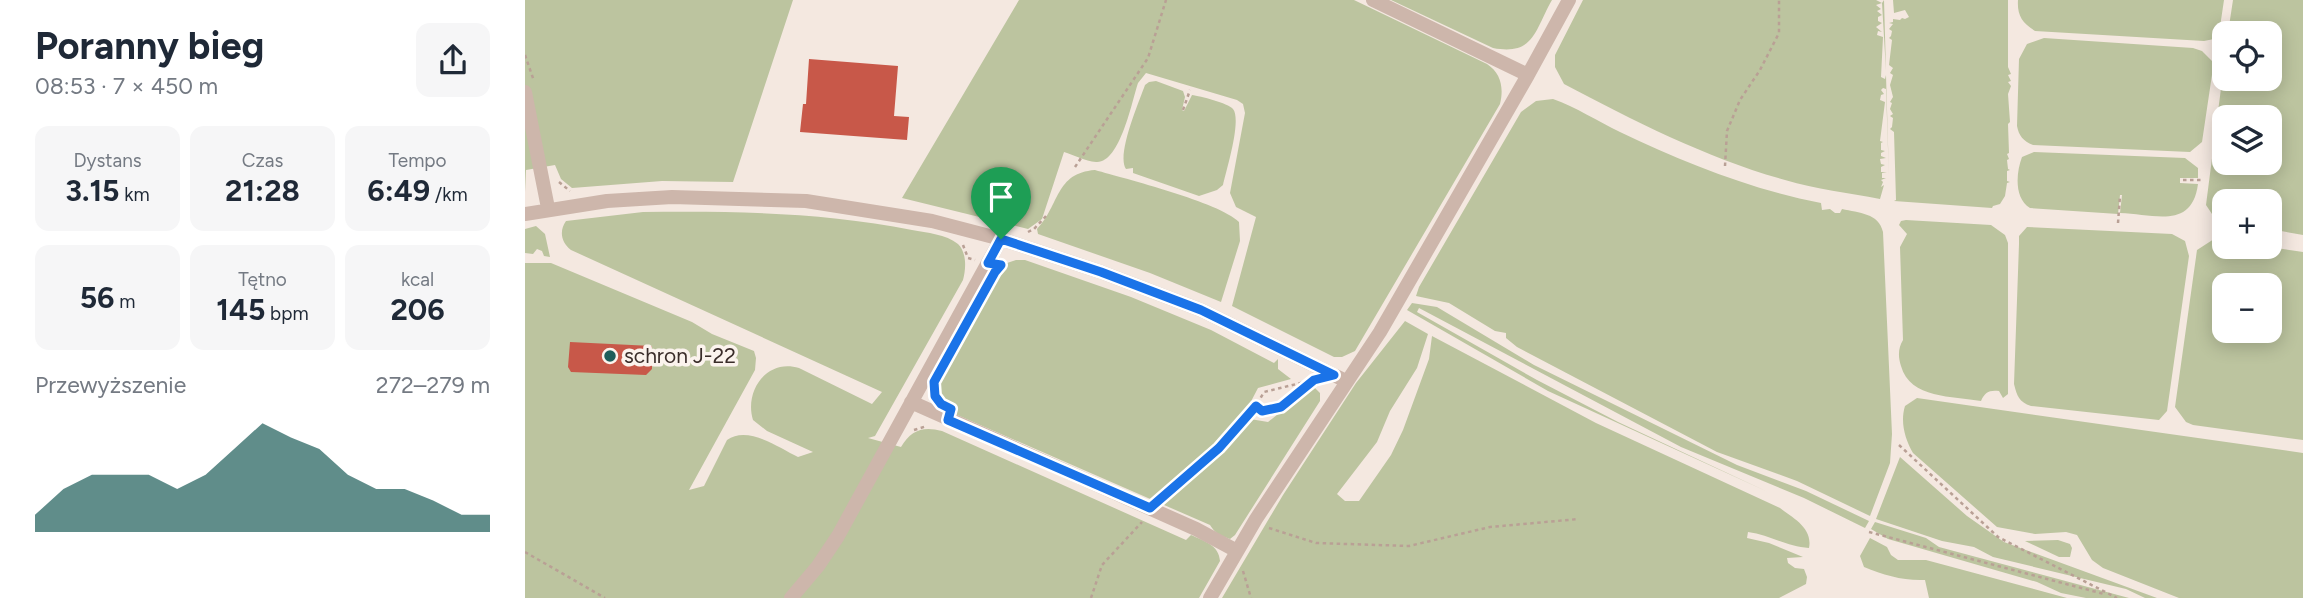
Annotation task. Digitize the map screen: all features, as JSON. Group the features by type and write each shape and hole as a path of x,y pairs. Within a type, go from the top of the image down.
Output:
{"street":[{"path":"1373,0 1528,75"},
{"path":"1210,598 1340,378 1380,332 1569,0"},
{"path":"525,93 548,208"},
{"path":"525,214 548,208 607,201 672,197 806,201 920,218 1001,239 1101,272 1201,310 1340,378"},
{"path":"791,598 818,566 838,536 1001,239"},
{"path":"911,402 1147,514 1196,529 1237,551"}],"path":[{"path":"1075,167 1148,58 1166,0"},
{"path":"1725,166 1727,131 1735,110 1761,70 1779,33 1779,0"},
{"path":"1183,110 1190,90"},
{"path":"2182,180 2202,180"},
{"path":"2118,223 2120,196"},
{"path":"1024,233 1034,229 1046,216"},
{"path":"956,239 968,258 988,263"},
{"path":"1090,598 1103,565 1147,514 1219,448 1264,393 1314,380 1340,378"},
{"path":"1256,406 1262,411 1281,407 1314,380"},
{"path":"909,432 929,426"},
{"path":"1899,445 1999,537 2116,598"},
{"path":"1265,526 1316,543 1409,546 1490,527 1579,519"},
{"path":"1869,532 2111,596"},
{"path":"1237,551 1251,598"},
{"path":"525,552 605,598"}],"green space":[{"path":"525,0 793,0 733,182 662,181 572,188 561,179 555,165 526,170 525,192"},
{"path":"1019,0 1354,0 1487,64 1500,81 1500,104 1355,351 1342,357 1334,357 1232,306 1256,217 1236,207 1230,193 1245,113 1243,104 1237,100 1146,73 1138,83 1124,130 1112,153 1104,160 1096,162 1064,152 1042,219 1028,229 902,198"},
{"path":"1391,0 1552,0 1532,38 1518,48 1507,49 1493,48"},
{"path":"1583,0 1876,0 1882,3 1876,5 1881,9 1877,11 1882,15 1878,17 1878,21 1882,23 1876,27 1882,32 1878,31 1877,35 1883,37 1881,77 1885,79 1886,75 1889,179 1886,89 1883,88 1881,90 1884,94 1880,100 1885,102 1880,141 1883,142 1881,150 1885,151 1881,156 1886,158 1880,159 1881,164 1885,165 1881,167 1881,172 1887,172 1882,173 1882,178 1886,178 1881,180 1881,187 1884,185 1880,199 1797,183 1728,161 1645,125 1564,84 1555,67 1555,55"},
{"path":"1884,0 1886,71 1882,3"},
{"path":"1893,0 2008,0 2008,67 2011,74 2008,75 2011,81 2008,82 2011,86 2008,94 2010,122 2007,160 2010,170 2007,171 2007,181 2010,182 2007,183 2005,196 2000,204 1992,208 1894,201 1894,132 1890,129 1893,118 1890,116 1893,114 1890,102 1893,97 1890,85 1893,75 1890,73 1893,68 1889,65 1892,40 1889,38 1892,31 1889,29 1893,24 1889,23 1893,22 1893,19 1909,17 1905,10 1894,13"},
{"path":"2018,0 2224,0 2221,21 2212,21 2212,39 2204,41 2035,31 2021,18"},
{"path":"2233,0 2303,0 2303,235 2282,231 2282,189 2212,189 2212,214 2206,205 2212,158 2212,175 2282,175 2282,105 2219,105 2221,91 2282,91 2282,21 2230,21"},
{"path":"2044,38 2193,48 2202,51 2212,61 2212,75 2202,142 2190,152 2033,145 2027,142 2020,135 2017,126 2019,59 2027,44"},
{"path":"1156,81 1183,91 1184,111 1192,95 1220,102 1233,109 1236,124 1233,146 1223,185 1217,190 1199,196 1133,173 1133,168 1126,169 1124,152 1134,115 1145,85"},
{"path":"1553,99 1644,143 1718,174 1769,191 1821,203 1822,210 1830,209 1840,213 1842,209 1867,215 1873,217 1881,226 1892,434 1890,463 1870,516 1797,481 1717,452 1517,347 1506,338 1506,333 1495,331 1449,303 1416,296 1521,112 1536,101"},
{"path":"2034,152 2185,158 2198,168 2198,178 2180,178 2180,183 2198,184 2188,208 2180,214 2169,216 2120,213 2122,195 2118,214 2030,208 2019,192 2018,170 2022,157"},
{"path":"1095,170 1193,199 1228,214 1239,222 1240,241 1221,302 1150,273 1038,234 1037,229 1065,184 1082,172"},
{"path":"643,212 744,213 845,219 936,234 958,244 964,256 963,280 875,436 868,438 901,447 918,431 942,431 1186,540 1191,535 1201,539 1214,547 1220,561 1199,598 525,598 525,263 551,263 754,351 755,370 689,490 704,486 727,440 735,436 754,436 798,457 813,452 767,431 753,420 751,409 755,388 768,372 787,366 799,368 872,404 882,392 571,250 563,240 562,229 566,221"},
{"path":"1906,220 1991,225 2005,235 2008,243 2008,394 2003,398 1999,391 1988,392 1981,401 1934,394 1913,385 1906,377 1899,353 1903,340 1900,247 1907,234 1899,225"},
{"path":"536,226 545,234 550,257 544,256 542,251 537,249 533,254 525,253 525,229"},
{"path":"2027,227 2172,234 2185,241 2189,256 2167,411 2159,420 2031,406 2019,398 2014,384 2019,236"},
{"path":"2212,240 2212,259 2282,259 2282,249 2303,252 2303,440 2193,425 2186,422 2175,407 2197,250"},
{"path":"1025,260 1131,297 1211,330 1274,363 1278,359 1278,369 1291,379 1258,388 1246,411 1250,419 1268,422 1313,386 1320,393 1320,401 1230,539 1218,534 1210,525 955,414 956,409 938,398 936,384 939,377 996,274 1007,263"},
{"path":"1412,303 1437,307 1534,365 1737,465 1806,491 1869,521 1865,528 1804,498 1681,447 1419,308 1417,312 1537,380 1618,422 1768,492 1548,391 1407,310"},
{"path":"1405,321 1428,334 1417,368 1390,411 1377,442 1337,494 1345,501 1359,501 1391,455 1429,359 1432,336 1596,423 1780,508 1805,529 1809,548 1793,546 1748,532 1747,538 1769,543 1803,557 1787,558 1788,563 1795,568 1804,569 1806,584 1779,598 1222,598 1283,495 1356,383"},
{"path":"1917,398 2303,453 2303,598 2179,598 2103,568 2092,560 2077,535 2066,532 2035,534 1997,527 1913,453 1903,418 1905,406"},
{"path":"1900,457 1967,516 2004,542 2157,598 2145,598 2126,589 1993,557 1974,547 1942,541 1876,519"},
{"path":"1875,522 1926,538 1939,547 2129,598 2086,598 2061,593 2037,582 1888,539 1871,529"},
{"path":"1870,538 1887,547 1891,555 1898,560 1926,560 2067,598 1929,598 1925,580 1894,577 1864,567 1860,556"},
{"path":"2058,540 2070,544 2070,557 2059,557 2025,541"}],"building":[{"path":"809,59 898,66 894,116 909,117 907,140 800,132 803,104 806,104"},
{"name":"schron J-22","path":"570,342 652,346 652,369 646,375 571,372 568,367"}],"place":[{"name":"schron J-22","path":"610,356"}],"route":[{"path":"1001,239 1101,272 1201,310 1334,375 1314,380 1281,407 1262,411 1256,406 1219,448 1150,508 948,420 951,409 941,404 935,396 934,382 1001,265 988,263 1001,239"}]}
